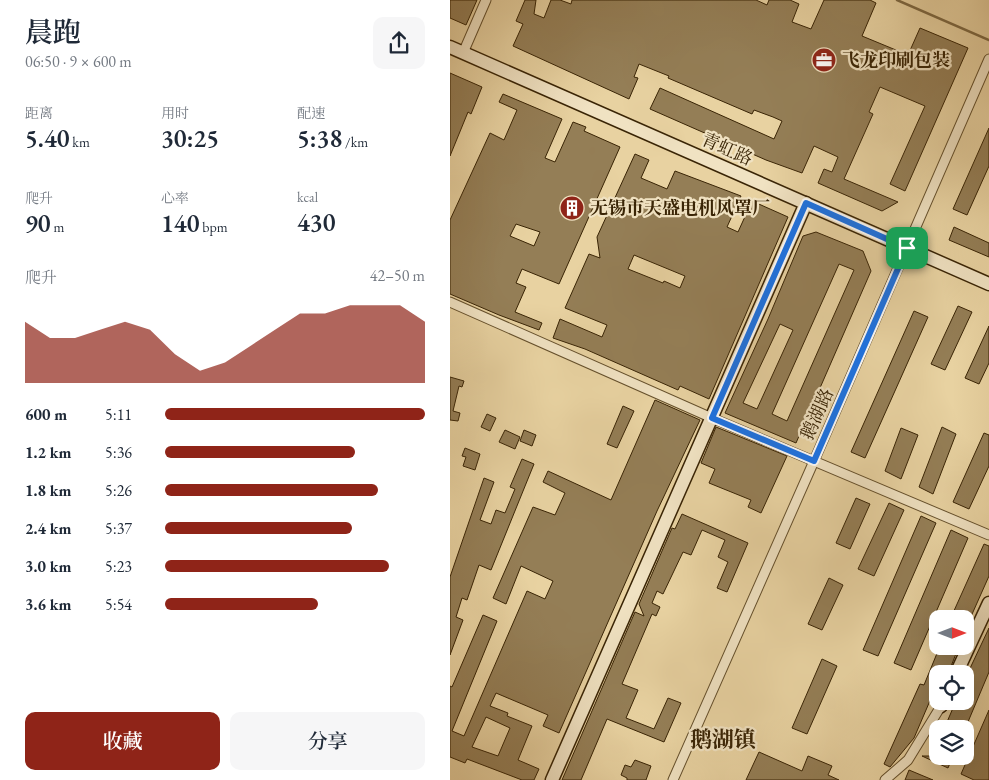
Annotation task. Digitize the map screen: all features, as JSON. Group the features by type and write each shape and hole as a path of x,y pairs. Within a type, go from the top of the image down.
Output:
{"street":[{"path":"463,53 486,0"},
{"name":"青虹路","path":"450,47 989,284"},
{"name":"鹅湖路","path":"673,780 989,59"},
{"path":"552,780 806,203"},
{"path":"450,302 712,418 989,535"},
{"path":"960,665 989,603"},
{"path":"885,780 908,760 938,710"}],"building":[{"path":"450,0 477,0 466,25 450,18"},
{"path":"525,0 536,0 534,14 544,18 551,0 560,0 571,4 572,0 756,0 767,5 769,0 790,0 799,4 792,22 811,29 824,0 870,0 876,3 862,36 908,55 920,28 968,48 905,191 890,184 925,106 880,87 869,112 873,114 844,179 898,202 882,211 818,183 824,169 832,172 838,157 814,146 802,173 766,160 650,109 660,88 774,139 782,121 754,110 752,114 639,64 634,77 638,78 629,99 513,46 523,24 516,21"},
{"path":"450,73 482,87 471,114 468,112 450,156"},
{"path":"503,94 562,119 545,158 555,162 573,122 586,127 584,131 620,147 559,284 522,269 516,283 526,287 515,312 542,323 539,330 450,294 450,220 490,133 504,140 517,110 499,102","holes":["516,224 540,232 534,246 510,236"]},
{"path":"989,128 989,166 967,215 953,209"},
{"path":"635,154 649,160 641,178 667,189 675,171 741,196 727,227 738,232 752,201 788,217 709,399 680,386 678,390 585,349 553,338 560,319 602,337 607,325 565,308 589,254 600,258 597,237","holes":["634,255 685,276 680,288 628,269"]},
{"path":"954,227 989,243 989,257 949,240"},
{"path":"816,232 863,251 871,271 796,443 725,413 803,236","holes":["839,264 854,270 787,421 772,414","780,324 793,330 757,409 743,403"]},
{"path":"958,306 972,312 945,370 931,364"},
{"path":"914,311 928,317 865,458 851,452"},
{"path":"989,326 989,363 979,384 965,378"},
{"path":"450,377 464,381 462,387 459,386 453,411 460,413 458,421 450,420"},
{"path":"655,400 700,420 657,511 559,733 543,726 548,715 496,693 490,706 508,713 507,716 532,726 518,760 539,769 534,780 522,780 467,759 465,763 450,757 450,686 452,687 483,615 497,621 452,731 464,736 527,591 545,599 553,581 521,566 506,604 493,598 533,507 555,515 565,493 543,482 548,471 611,500","holes":["486,717 510,728 498,756 472,747"]},
{"path":"623,406 634,411 617,448 607,444"},
{"path":"487,414 496,418 490,431 481,427"},
{"path":"716,427 787,456 761,513 748,507 751,500 709,483 715,469 701,463"},
{"path":"942,427 956,434 933,494 919,487"},
{"path":"901,428 918,435 901,479 885,471"},
{"path":"505,430 520,437 515,449 499,442"},
{"path":"524,430 536,435 532,446 520,441"},
{"path":"984,433 989,435 989,466 969,509 953,502"},
{"path":"465,448 480,454 475,470 463,466 466,457 462,456"},
{"path":"522,459 534,464 491,570 479,565 467,600 462,598 456,617 463,620 450,655 450,577 484,478 494,482 480,520 491,524 496,510 505,513 515,489 510,487"},
{"path":"856,498 870,504 850,549 836,543"},
{"path":"889,503 904,510 874,576 858,569"},
{"path":"682,514 748,543 727,592 717,588 728,562 718,557 725,540 702,530 691,555 683,552 663,594 657,591 652,603 660,607 656,616 652,614 622,684 638,690 626,718 654,729 668,698 681,703 664,742 607,719 581,780 562,780 635,612 644,616 639,604 672,528 675,529"},
{"path":"921,516 936,523 878,656 863,650"},
{"path":"951,530 968,538 937,610 929,610 929,628 911,670 894,663"},
{"path":"984,544 989,546 989,576 974,610 954,610"},
{"path":"829,578 843,585 822,630 808,624"},
{"path":"989,628 989,672 974,708 974,665 972,665"},
{"path":"936,655 955,655 952,665 932,665"},
{"path":"822,659 837,666 807,734 792,728"},
{"path":"929,673 929,703 914,738 890,767 884,764 920,684 924,685"},
{"path":"952,710 973,710 969,720 948,720"},
{"path":"989,710 989,780 974,780 961,774 965,765 974,765 974,744"},
{"path":"759,752 802,771 808,756 832,766 828,775 839,780 746,780"},
{"path":"635,760 651,766 646,780 627,780 627,778 621,775 625,765 631,767"},
{"path":"909,770 933,780 905,780"}],"waterway":[{"path":"897,0 989,40"}],"place":[{"name":"飞龙印刷包装","path":"824,60"},
{"name":"无锡市天盛电机风罩厂","path":"572,208"}],"district":[{"name":"鹅湖镇","path":"723,739"}],"route":[{"path":"806,203 907,248 814,461 712,418 806,203"}]}
